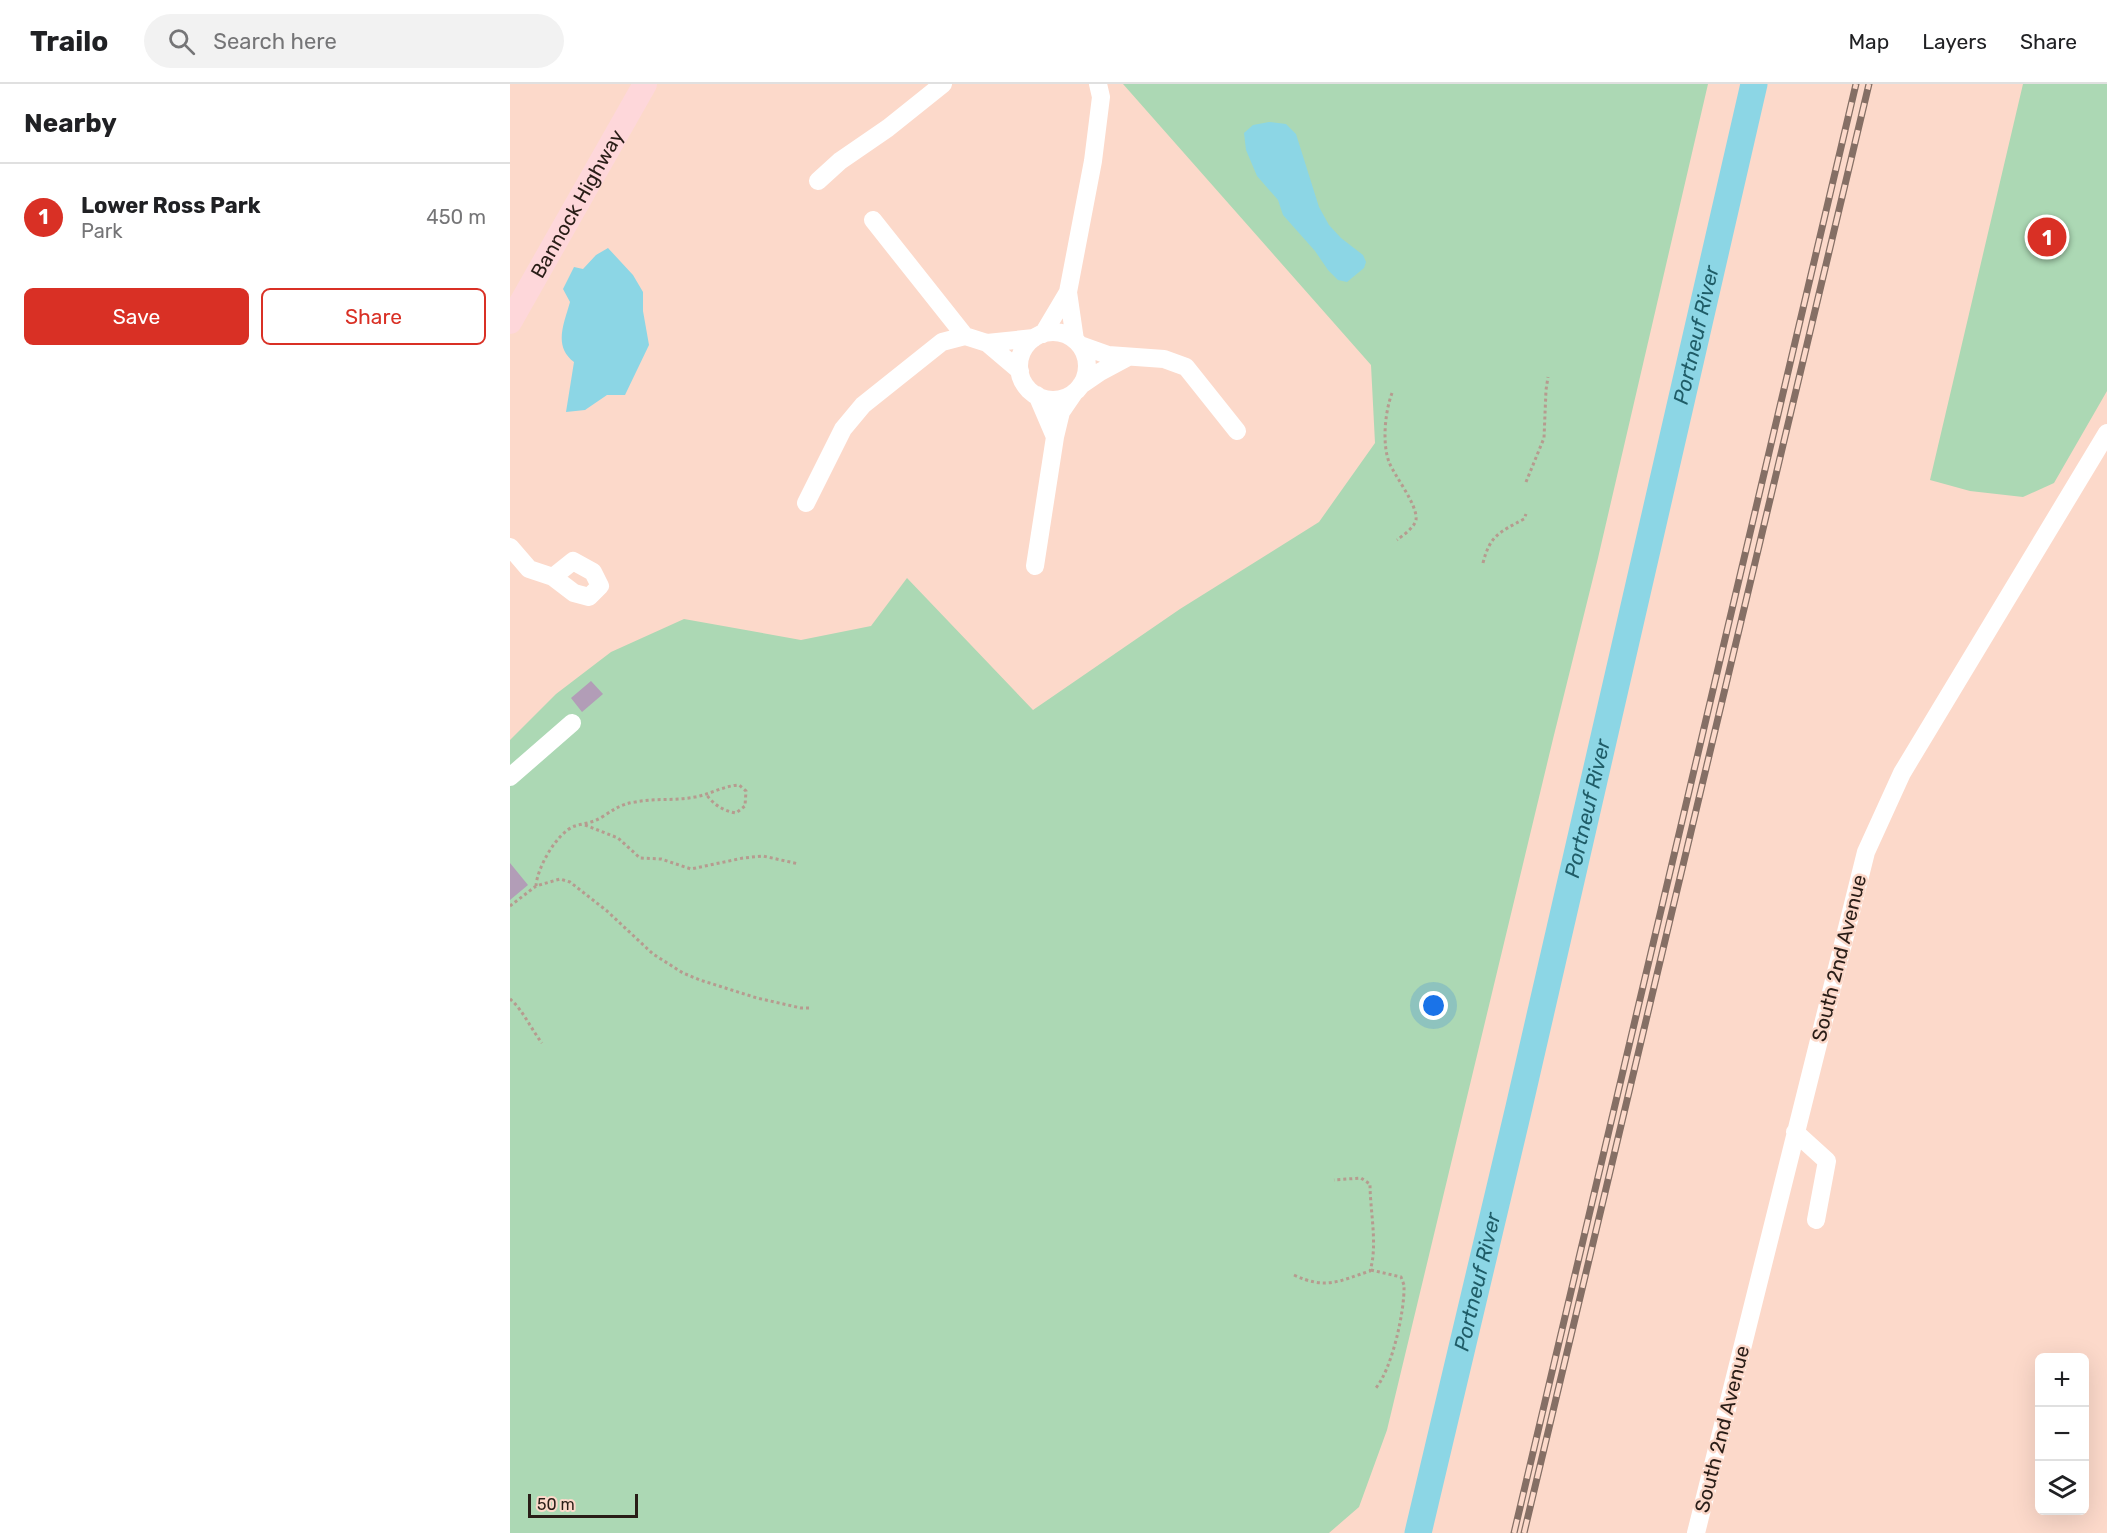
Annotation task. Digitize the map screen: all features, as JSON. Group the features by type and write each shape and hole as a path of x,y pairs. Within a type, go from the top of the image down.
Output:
{"main road":[{"name":"Bannock Highway","path":"510,322 645,84"}],"street":[{"path":"818,181 840,161 888,128 943,84"},
{"path":"1035,566 1061,412 1086,375 1085,354 1078,342 1068,292 1093,160 1101,97 1098,84"},
{"path":"873,220 966,336"},
{"path":"1068,292 1039,336 1022,351 1020,371 1025,385 1037,395 1054,400 1064,398 1100,372 1129,357"},
{"path":"987,343 1061,333 1108,356 1164,359 1186,367 1237,431"},
{"path":"806,503 843,429 863,405 942,342 966,336 987,343 1020,371"},
{"path":"1037,395 1055,437"},
{"name":"South 2nd Avenue","path":"1696,1533 1866,852 1902,773 2107,433"},
{"path":"510,547 529,569 553,577"},
{"path":"510,777 572,723"},
{"path":"1795,1132 1827,1161 1816,1220"}],"path":[{"path":"1526,482 1544,438 1548,377"},
{"path":"1392,393 1387,425 1388,460 1414,509 1416,521 1397,540"},
{"path":"1483,563 1491,541 1499,532 1524,519 1526,514"},
{"path":"536,886 537,875 562,834 625,804 694,798 727,785 739,785 746,790 747,798 745,806 736,813 711,802 706,794"},
{"path":"585,825 618,838 640,858 661,859 691,869 764,856 799,864"},
{"path":"510,906 536,886 560,879 570,882 607,911 653,954 683,973 757,998 801,1008 812,1008"},
{"path":"510,999 523,1013 527,1023 542,1043"},
{"path":"1334,1180 1361,1178 1370,1184 1373,1237 1371,1271"},
{"path":"1294,1275 1320,1284 1347,1281 1371,1271 1401,1277 1404,1285 1396,1338 1382,1379 1375,1389"}],"green space":[{"path":"1123,84 1708,84 1598,558 1387,1430 1359,1507 1329,1533 510,1533 510,740 556,694 611,652 684,619 801,640 871,626 907,578 1033,710 1180,609 1319,522 1375,443 1371,365"},
{"path":"2023,84 2107,84 2107,391 2054,483 2023,497 1970,491 1930,480"}],"water":[{"path":"1269,122 1286,124 1296,134 1319,207 1329,225 1341,238 1363,255 1366,262 1364,268 1347,282 1338,280 1328,270 1315,251 1283,215 1278,200 1257,176 1246,150 1244,133 1253,125"},
{"path":"608,248 633,275 643,292 643,311 649,345 625,395 607,395 585,410 566,412 574,362 568,356 562,342 563,326 570,302 563,289 574,267 583,269 596,255"}],"building":[{"path":"591,681 603,694 582,712 571,698"},
{"path":"510,863 528,885 510,900"}],"waterway":[{"name":"Portneuf River","path":"1418,1533 1519,1107 1754,84"}],"railway":[{"path":"1514,1533 1856,84"},
{"path":"1524,1533 1869,84"}],"place":[{"name":"Lower Ross Park","path":"2047,237"}]}
